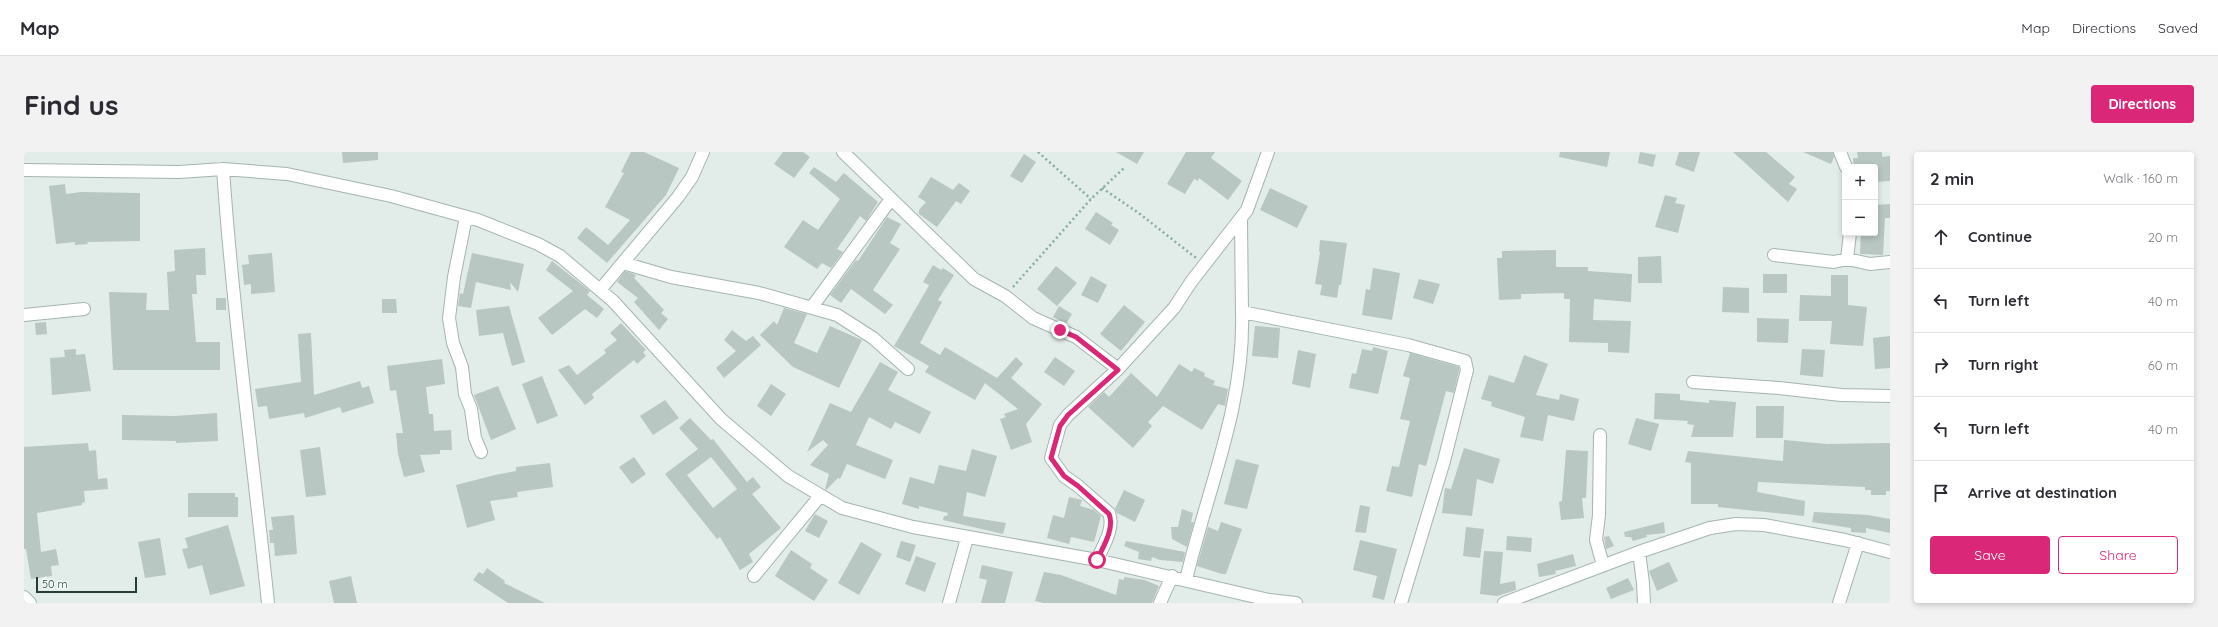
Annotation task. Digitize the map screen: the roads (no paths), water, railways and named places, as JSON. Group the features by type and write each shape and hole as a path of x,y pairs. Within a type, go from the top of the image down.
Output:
{"street":[{"path":"600,290 678,197 692,177 702,152"},
{"path":"843,152 890,199 938,242 974,279 1005,296 1034,318 1076,337 1118,370"},
{"path":"1097,560 1111,527 1111,518 1109,514 1064,476 1051,458 1060,426 1068,415 1118,370 1174,308 1204,265 1247,210 1268,152"},
{"path":"1840,152 1845,164"},
{"path":"223,169 240,357 268,603"},
{"path":"24,170 178,172 223,169 287,174 391,196 466,217 538,244 560,256 613,301 722,419 788,476 842,508 913,527 967,538 1097,560 1172,576 1269,602 1296,603"},
{"path":"812,307 890,199"},
{"path":"466,217 454,277 449,318 453,343 462,367 465,394 471,409 475,438 481,452"},
{"path":"1186,580 1193,548 1219,468 1237,392 1243,332 1241,219"},
{"path":"1847,259 1850,236"},
{"path":"1774,255 1834,262 1847,259 1870,264 1890,262"},
{"path":"623,263 671,277 759,293 837,315 873,338 908,369"},
{"path":"24,315 84,309"},
{"path":"1242,312 1408,345 1464,362 1467,370 1444,461 1401,603"},
{"path":"1693,382 1778,388 1841,395 1890,396"},
{"path":"1600,435 1599,515 1596,540 1603,565"},
{"path":"754,576 820,496"},
{"path":"1504,603 1639,552 1710,528 1736,524 1764,525 1858,543 1890,552"},
{"path":"948,603 967,538"},
{"path":"1839,603 1858,543"},
{"path":"1639,552 1644,603"},
{"path":"1160,603 1172,576"},
{"path":"24,597 30,603"}]}
